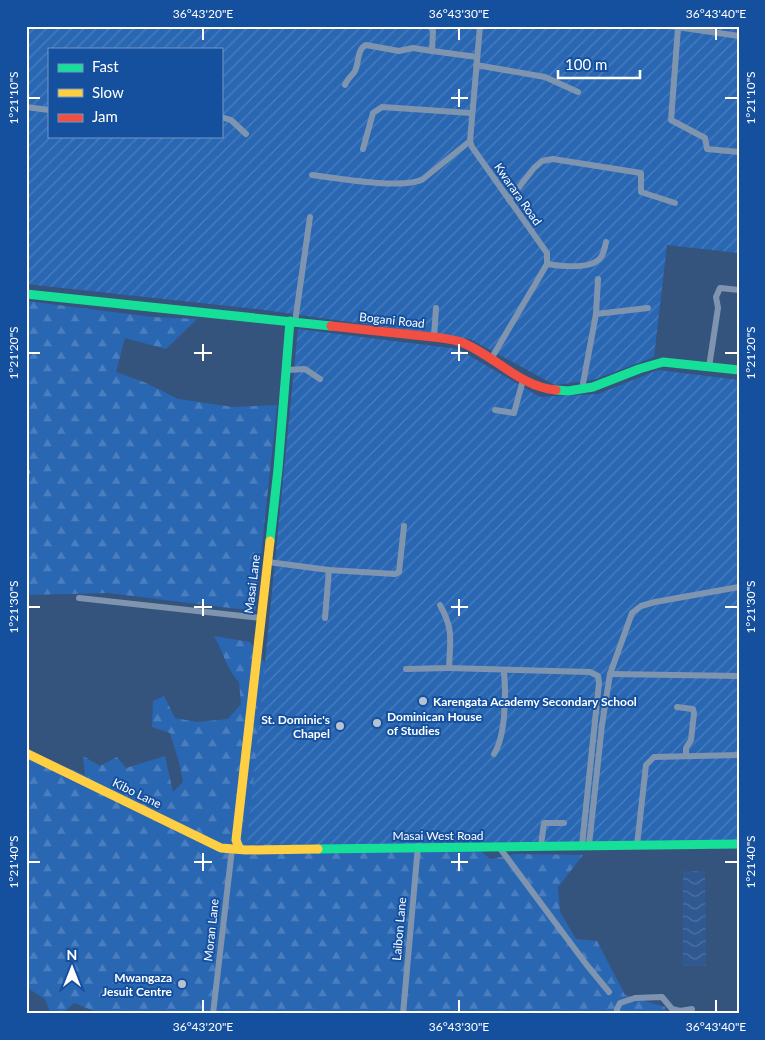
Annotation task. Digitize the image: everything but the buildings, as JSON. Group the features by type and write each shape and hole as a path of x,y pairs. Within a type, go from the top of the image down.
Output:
{"street":[{"path":"430,26 433,31 432,51"},
{"path":"312,175 380,182 414,183 423,179 470,141 480,26"},
{"path":"670,26 739,36"},
{"path":"678,28 671,120 705,138 707,149 739,152"},
{"path":"345,85 348,78 355,71 362,47 372,45 399,51 419,48 477,57"},
{"path":"476,65 544,77 578,92"},
{"path":"26,107 48,110"},
{"path":"363,149 373,113 382,107 472,113"},
{"path":"222,118 231,120 246,134"},
{"name":"Kwarara Road","path":"470,141 472,147 547,253 547,264"},
{"path":"509,200 534,168 542,161 553,159 642,173 642,192 675,203"},
{"path":"293,322 310,216"},
{"path":"491,359 547,264 569,267 591,264 601,257 606,242"},
{"path":"582,389 596,314 598,279"},
{"path":"709,367 718,308 716,297 720,288 739,290"},
{"name":"Bogani Road","path":"26,294 434,337 461,342 524,380 537,386 554,390 570,391 582,389 614,380 655,363 673,362 739,370"},
{"path":"434,337 436,308"},
{"path":"596,314 648,308"},
{"name":"Masai Lane","path":"235,849 278,469 286,370 293,322"},
{"path":"286,370 305,369 320,379"},
{"path":"495,410 514,413 524,380"},
{"path":"268,562 329,570 398,574 404,526"},
{"path":"325,618 329,570"},
{"path":"586,845 610,674 630,618 636,609 655,602 739,587"},
{"path":"79,598 261,618"},
{"path":"440,605 448,619 450,629 448,668"},
{"path":"406,669 448,668 590,672 598,676 586,845"},
{"path":"494,754 500,740 506,696 504,671"},
{"path":"610,674 739,676"},
{"path":"677,707 693,709 694,713 691,740 686,748 686,756"},
{"name":"Kibo Lane","path":"26,754 194,836 221,848 235,849"},
{"path":"637,846 646,765 654,757 739,756"},
{"path":"541,845 542,827 544,824 564,823"},
{"name":"Masai West Road","path":"235,849 739,844"},
{"name":"Laibon Lane","path":"403,1014 418,846"},
{"path":"499,847 609,992"},
{"name":"Moran Lane","path":"213,1014 235,849"},
{"path":"617,1014 620,1003 635,998 662,997 672,1009 680,1011 692,1009"}],"green space":[{"path":"26,26 739,26 739,253 667,245 654,357 593,380 555,385 470,339 257,309 26,284"},
{"path":"26,301 153,317 197,319 166,349 125,338 116,372 144,382 178,399 233,407 277,405 255,611 108,593 26,595"},
{"path":"298,329 458,349 540,397 598,394 658,370 739,380 739,848 247,844"},
{"path":"214,636 250,642 275,677 490,859 516,854 583,855 558,887 560,912 576,939 597,941 625,995 665,1007 666,1014 124,1014 99,1013 74,1003 62,1014 51,1014 45,999 26,987 26,751 85,775 83,756 100,766 117,757 126,768 165,756 173,792 183,782 180,766 170,733 152,727 153,701 164,696 175,718 197,722 228,719 241,704 239,682 231,672"}],"water":[{"path":"683,871 705,871 706,966 683,966"}],"traffic: fast":[{"path":"26,294 331,326"},
{"path":"270,541 290,321"},
{"path":"556,390 568,391 593,387 663,362 739,370"},
{"path":"318,849 739,844"}],"traffic: slow":[{"path":"239,848 236,840 270,541"},
{"path":"26,753 221,848 246,850 318,849"}],"traffic: jam":[{"path":"331,326 459,341 519,377 543,388 556,390"}],"place":[{"name":"Karengata Academy Secondary School","path":"423,701"},
{"name":"Dominican House of Studies","path":"377,723"},
{"name":"St. Dominic's Chapel","path":"340,726"},
{"name":"Mwangaza Jesuit Centre","path":"182,984"}]}
